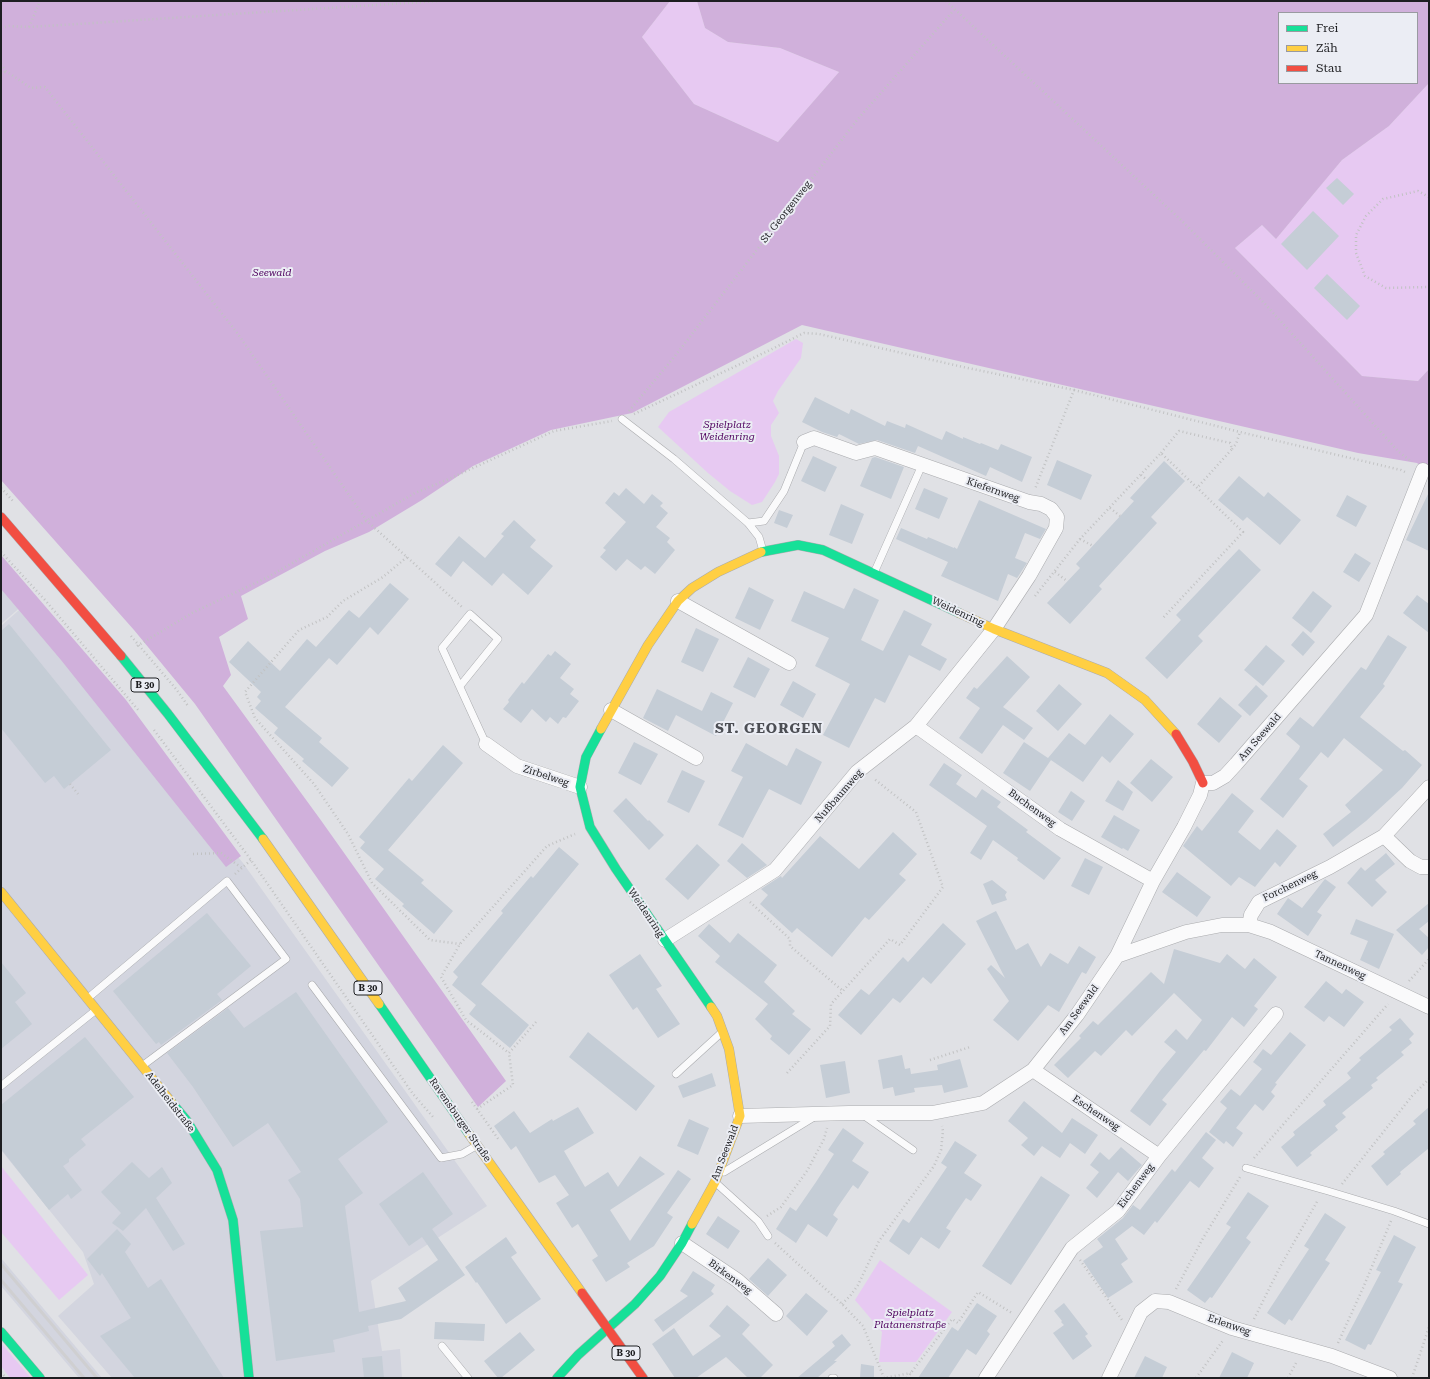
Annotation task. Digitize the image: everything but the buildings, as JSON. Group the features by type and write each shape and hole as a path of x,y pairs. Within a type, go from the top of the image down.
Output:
{"street":[{"name":"Kiefernweg","path":"804,442 814,438 856,453 875,448 1030,502 1041,504 1051,509 1057,517 1056,528 1029,576 994,629"},
{"name":"Am Seewald","path":"558,1378 578,1355 635,1304 660,1276 682,1243 716,1179 740,1116 860,1112 932,1113 983,1103 1033,1070 1077,1015 1117,956 1153,881 1168,852 1184,827 1200,795 1203,783 1213,782 1225,776 1366,615 1420,475"},
{"name":"Ravensburger Straße","path":"1,517 97,627 168,714 279,860 477,1145 643,1378"},
{"name":"Weidenring","path":"740,1116 729,1050 717,1016 616,869 590,827 580,787 586,757 611,710 648,645 678,601 692,588 718,572 763,551 798,545 823,550 994,629 1107,673 1145,700 1174,732 1193,762 1203,783"},
{"path":"678,601 789,663"},
{"name":"Nußbaumweg","path":"664,940 775,870 857,772 916,726 994,629"},
{"path":"611,710 696,758"},
{"name":"Buchenweg","path":"916,726 1060,829 1153,881"},
{"name":"Zirbelweg","path":"486,744 517,766 580,787"},
{"name":"Forchenweg","path":"1249,925 1251,915 1259,902 1330,867 1384,836 1429,787"},
{"path":"1384,836 1410,861 1421,867 1429,867"},
{"name":"Adelheidstraße","path":"1,892 187,1121 217,1170 233,1220 249,1378"},
{"path":"1117,956 1186,932 1222,925 1249,925"},
{"name":"Tannenweg","path":"1249,925 1271,932 1429,1007"},
{"name":"Eichenweg","path":"986,1378 1072,1248 1118,1211 1159,1156 1276,1014"},
{"name":"Eschenweg","path":"1033,1070 1159,1156"},
{"name":"Birkenweg","path":"682,1243 737,1280 776,1314"},
{"name":"Erlenweg","path":"1109,1378 1141,1312 1155,1300 1169,1302 1232,1328 1332,1356 1390,1378"},
{"path":"1,1332 40,1378"}],"lane":[{"path":"622,419 674,460 748,523 758,537 763,551"},
{"path":"748,523 764,521 784,492 804,442"},
{"path":"874,573 922,465"},
{"path":"460,686 498,639 470,614"},
{"name":"Zirbelweg","path":"470,614 442,648 486,744"},
{"path":"88,998 226,881 286,959 142,1066"},
{"path":"312,986 441,1158 462,1154 477,1145"},
{"path":"1,1086 97,1009"},
{"path":"676,1074 723,1031"},
{"path":"860,1112 913,1150"},
{"path":"768,1236 758,1220 716,1179 822,1114"},
{"path":"1246,1168 1394,1211 1429,1224"},
{"path":"442,1346 468,1378"}],"path":[{"path":"29,27 40,1"},
{"path":"1,28 9,26 29,27 439,1"},
{"path":"946,1 1182,221 1266,305 1420,475"},
{"name":"St. Georgenweg","path":"622,419 675,356 857,120 954,10"},
{"path":"1,64 6,71 32,88 45,87 238,334 367,521 470,614"},
{"path":"1,75 6,71"},
{"path":"1429,197 1418,191 1383,199 1366,216 1356,234 1356,253 1365,276 1386,288 1429,288"},
{"path":"139,645 192,612 266,578 415,493 554,431 622,419 804,333 819,334 963,367 1074,390 1420,475"},
{"path":"1030,502 1074,390"},
{"path":"1035,596 1080,539 1141,475 1179,431 1230,443 1232,448"},
{"path":"1197,488 1236,444 1240,432"},
{"path":"1161,453 1243,532 1162,619"},
{"path":"1141,475 1147,480"},
{"path":"1110,508 1120,516"},
{"path":"1080,539 1093,546"},
{"path":"1,552 50,606 143,715"},
{"path":"407,557 383,577 343,601 327,617 299,630 245,692 255,718 314,784 348,834 372,883 430,940 460,944"},
{"path":"1055,572 1067,581"},
{"path":"152,728 251,860 413,1094 436,1122"},
{"path":"787,1073 830,1026 831,1004 890,938 900,945 943,887 916,812 861,769"},
{"path":"70,784 78,794"},
{"path":"477,1109 513,1085 509,1053 466,1020 441,977 460,944 547,846 590,827"},
{"path":"193,854 221,853 242,868"},
{"path":"226,881 251,860"},
{"path":"740,893 790,939 790,946 843,991"},
{"path":"1169,1302 1202,1240 1246,1168 1398,992 1429,959"},
{"path":"509,1053 536,1022"},
{"path":"930,1060 970,1047"},
{"path":"842,1304 858,1285 879,1241 934,1166 941,1150 943,1131 939,1111"},
{"path":"758,1220 769,1216 781,1207 807,1171 824,1139 827,1129 822,1114"},
{"path":"1332,1356 1363,1288 1394,1211"},
{"path":"768,1236 842,1304 863,1326 884,1378 911,1373"},
{"path":"1072,1248 1131,1334"},
{"path":"907,1378 952,1319 958,1323 978,1292 1024,1321"},
{"path":"1412,1378 1429,1327"},
{"path":"1196,1378 1232,1328"},
{"path":"1288,1378 1304,1349"},
{"path":"1,1372 6,1378"}],"shaded area":[{"path":"1,580 23,605 1,624"},
{"path":"27,603 243,863 487,1206 371,1281 382,1351 400,1349 402,1378 112,1378 58,1316 94,1284 83,1252 1,1150 1,626"},
{"path":"1,1258 102,1378 79,1378 1,1286"}],"green space":[{"name":"Seewald","path":"1,1 670,1 642,37 694,104 778,142 839,72 780,48 728,42 705,28 697,1 1429,1 1429,83 1389,126 1342,160 1276,239 1262,225 1235,248 1362,376 1418,381 1429,369 1429,472 1417,463 1358,453 802,325 632,413 551,430 473,466 422,500 369,532 325,551 241,596 248,619 219,637 231,675 223,686 320,819 506,1081 478,1107 195,704 134,630 1,480"},
{"path":"670,1 697,1 705,28 728,42 780,48 839,72 778,142 694,104 642,37"},
{"path":"1429,83 1429,369 1418,381 1362,376 1235,248 1262,225 1276,239 1342,160 1389,126"},
{"name":"Spielplatz Weidenring","path":"796,339 803,343 801,358 778,391 773,401 779,413 771,425 771,436 779,456 779,474 762,502 752,505 730,491 708,473 658,427 669,412"},
{"path":"1,555 126,700 241,856 226,867 61,660 1,589"},
{"path":"1,1166 88,1275 59,1300 1,1232"},
{"name":"Spielplatz Platanenstraße","path":"880,1260 952,1312 916,1362 879,1362 882,1332 855,1300"},
{"path":"1,1343 31,1378 10,1378 1,1366"}],"railway":[{"path":"1,1264 97,1378"},
{"path":"1,1280 84,1378"}],"traffic: fast":[{"path":"761,552 798,545 823,550 959,613"},
{"path":"121,656 168,714 263,839"},
{"path":"601,729 586,757 580,787 590,827 616,869 711,1007"},
{"path":"379,1004 469,1134"},
{"path":"172,1103 187,1121 217,1170 233,1220 249,1378"},
{"path":"557,1378 578,1355 635,1304 660,1276 682,1243 692,1224"},
{"path":"1,1332 40,1378"}],"traffic: slow":[{"path":"601,729 648,645 678,601 692,588 718,572 761,552"},
{"path":"959,613 994,629 1107,673 1145,700 1176,734"},
{"path":"263,839 379,1004"},
{"path":"1,892 172,1103"},
{"path":"692,1224 715,1182 740,1116 729,1049 717,1016 711,1007"},
{"path":"469,1134 582,1293"}],"traffic: jam":[{"path":"1,517 121,656"},
{"path":"1176,734 1193,762 1203,783"},
{"path":"582,1293 643,1378"}],"district":[{"name":"ST. GEORGEN","path":"769,729"}]}
